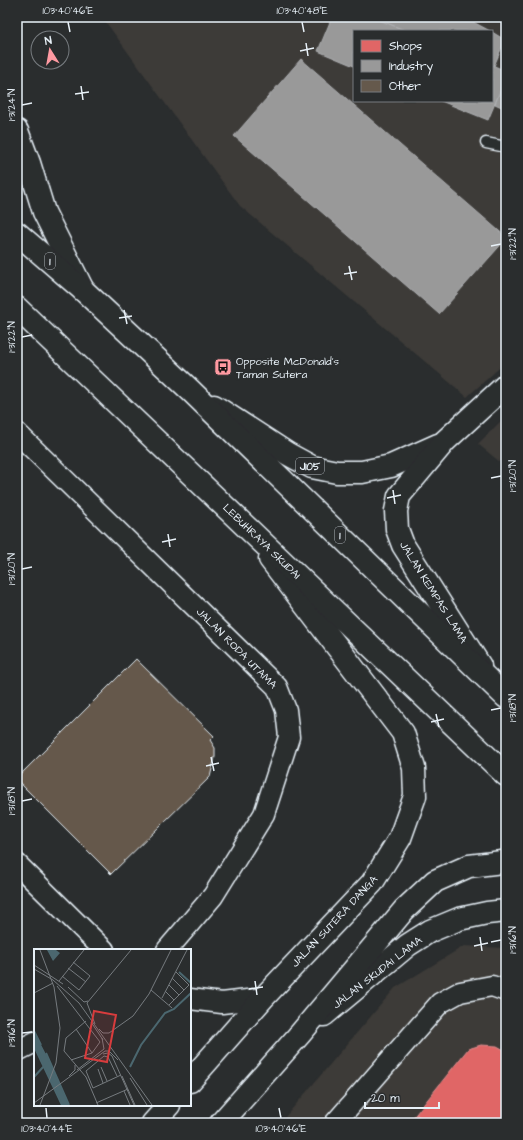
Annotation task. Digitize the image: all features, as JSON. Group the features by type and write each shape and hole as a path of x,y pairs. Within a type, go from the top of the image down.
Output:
{"main road":[{"path":"17,131 29,163 44,212 83,290"},
{"name":"1","path":"17,233 83,290 190,390 506,697"},
{"name":"LEBUHRAYA SKUDAI","path":"17,308 506,775"},
{"name":"JALAN KEMPAS LAMA","path":"490,681 403,545 397,529 396,511 399,496 445,442 506,385"},
{"name":"JALAN KEMPAS LAMA","path":"190,390 288,454 312,467 337,472 369,471 392,466 445,442"},
{"name":"JALAN SUTERA DANGA","path":"191,1080 263,998 372,883 400,838 415,796 414,768 403,733 243,523"},
{"path":"221,1123 300,1034 404,910 435,881 469,866 506,862"},
{"name":"JALAN SKUDAI LAMA","path":"300,1034 408,945 430,931 459,919 487,913 506,911"},
{"path":"153,1123 168,1106"}],"street":[{"name":"JALAN RODA UTAMA","path":"17,433 277,687 286,710 288,737 264,814 213,896 168,949"},
{"path":"17,864 103,949"},
{"path":"335,1123 440,1003 460,992 492,986 506,991"},
{"path":"191,999 222,1003 263,998"},
{"path":"17,1050 34,1042"}],"lane":[{"path":"486,143 506,147"}],"shaded area":[{"path":"100,17 506,17 506,362 467,397 240,206 105,21"},
{"path":"506,416 506,467 478,444"},
{"path":"464,946 506,948 506,1123 280,1123 395,988"}],"building: Shops":[{"path":"481,1045 497,1046 506,1051 506,1123 428,1123 416,1114 468,1049"},
{"path":"416,1114 428,1123 409,1123"}],"building: Industry":[{"path":"332,17 372,17 404,30 353,30 353,66 318,51"},
{"path":"372,17 464,17 488,30 404,30"},
{"path":"493,33 505,40 493,66"},
{"path":"301,59 506,237 506,239 439,314 234,136"},
{"path":"493,65 506,71 506,77 488,120 443,102 493,102"},
{"path":"506,77 506,109 495,104"}],"building: Other":[{"path":"136,659 214,736 210,740 215,748 215,757 210,777 111,874 17,780 17,778"}],"place":[{"name":"Opposite McDonald's Taman Sutera","path":"223,367"}]}
